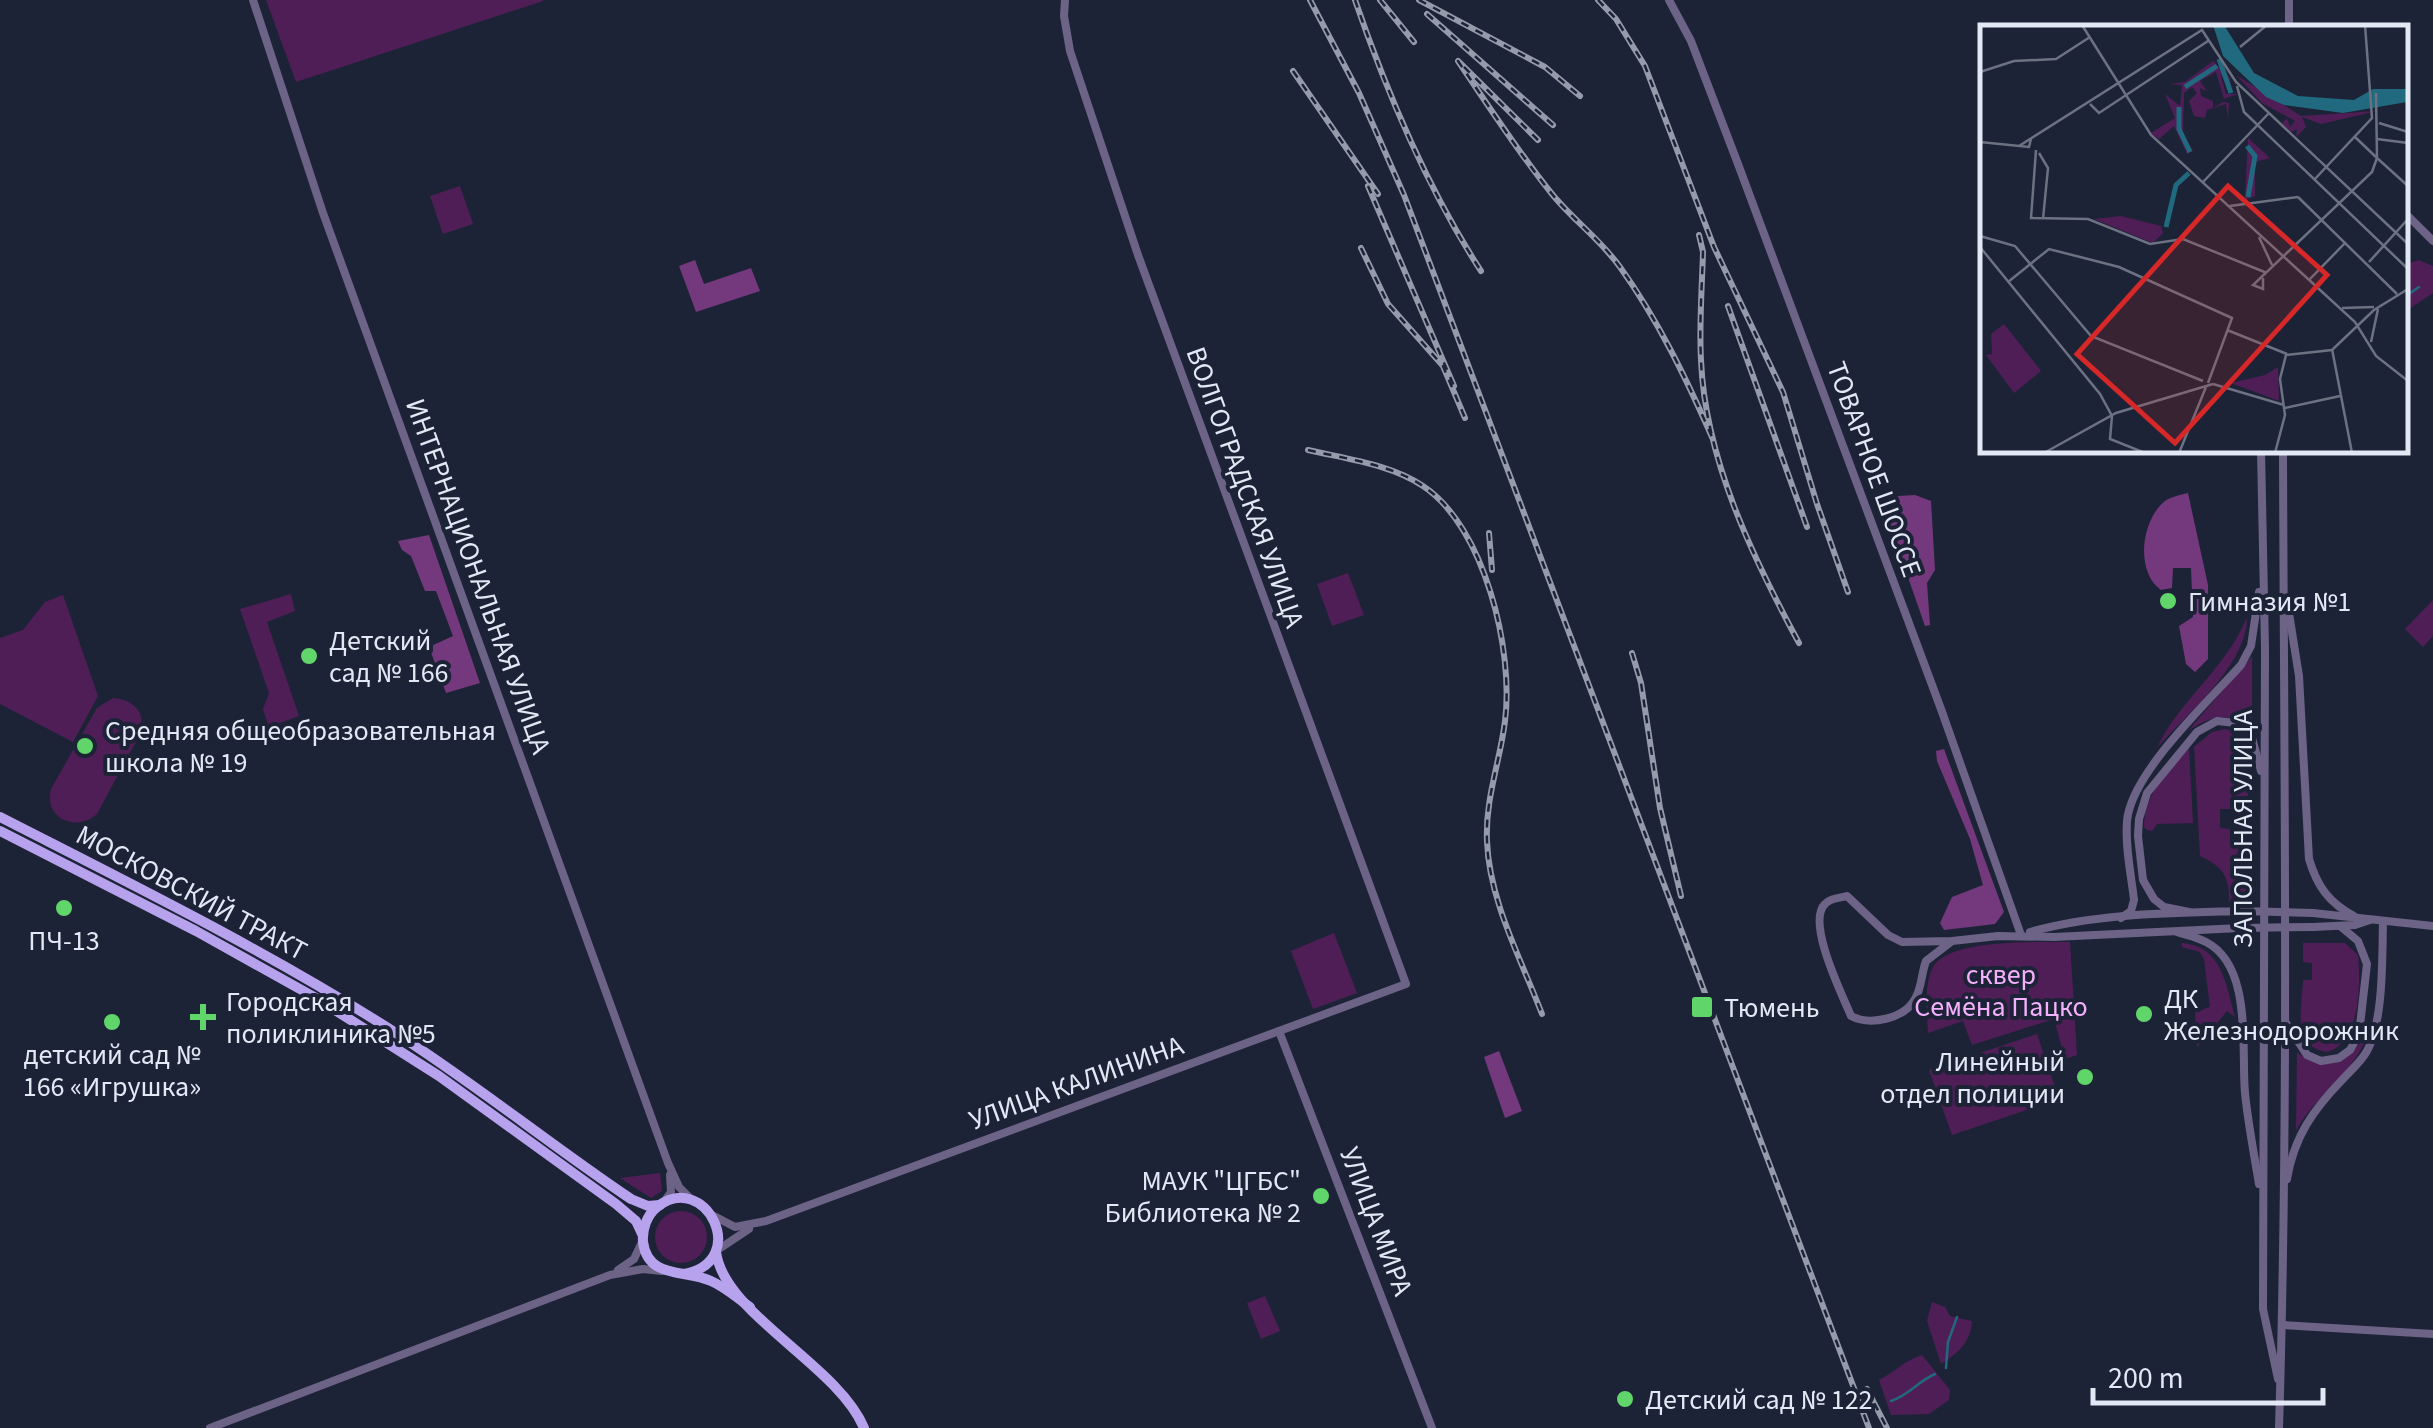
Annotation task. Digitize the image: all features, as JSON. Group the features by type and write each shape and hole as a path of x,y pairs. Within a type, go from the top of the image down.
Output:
{"main road":[{"name":"МОСКОВСКИЙ ТРАКТ","path":"0,816 202,920 323,988 456,1073 632,1199 648,1206 662,1204"},
{"name":"МОСКОВСКИЙ ТРАКТ","path":"0,831 254,962 380,1037 616,1204 636,1221 643,1236"},
{"path":"750,1307 714,1282 678,1274 653,1262 645,1250 643,1236 648,1218 662,1204 683,1199 702,1206 717,1228 716,1252 722,1273 750,1307 848,1400 864,1428"},
{"path":"678,1274 703,1267 716,1252"}],"street":[{"name":"ИНТЕРНАЦИОНАЛЬНАЯ УЛИЦА","path":"253,0 323,213 669,1166 682,1191 702,1206"},
{"name":"ВОЛГОГРАДСКАЯ УЛИЦА","path":"1065,0 1070,51 1138,255 1406,984"},
{"name":"ТОВАРНОЕ ШОССЕ","path":"1669,0 1682,22 1941,708 2021,935"},
{"path":"2409,218 2433,241"},
{"name":"ЗАПОЛЬНАЯ УЛИЦА","path":"2261,452 2265,648 2264,1320 2280,1387"},
{"name":"ЗАПОЛЬНАЯ УЛИЦА","path":"2279,1428 2284,1243 2283,452"},
{"path":"2284,581 2299,676 2309,859 2324,892 2338,908 2354,916"},
{"path":"2122,918 2131,911 2134,900 2127,821 2132,798 2145,774 2242,665 2251,646 2261,583"},
{"path":"2189,912 2164,907 2143,880 2138,836 2147,793 2196,732 2216,721 2236,724 2252,738 2264,781"},
{"path":"1952,941 1926,961 1920,989 1910,1007 1873,1022 1862,1022 1851,1016 1818,930 1820,911 1830,900 1847,896 1888,935 1902,942 2340,926 2370,920"},
{"path":"2021,935 2056,925 2189,912 2313,912 2433,926"},
{"path":"2283,1206 2298,1137 2313,1110 2366,1052 2372,1037 2378,1004 2382,921"},
{"path":"2284,1019 2307,1055 2321,1062 2339,1058 2350,1050 2359,1034 2367,964 2358,941 2340,926"},
{"path":"2172,930 2208,943 2222,956 2234,981 2244,1023 2244,1089 2263,1208"},
{"name":"УЛИЦА КАЛИНИНА","path":"702,1206 730,1226 762,1222 1406,984"},
{"name":"УЛИЦА МИРА","path":"1280,1030 1432,1428"},
{"name":"ИНТЕРНАЦИОНАЛЬНАЯ УЛИЦА","path":"662,1204 671,1192 669,1166"},
{"name":"УЛИЦА КАЛИНИНА","path":"716,1252 762,1222"},
{"path":"610,1275 634,1259 643,1236"},
{"path":"210,1428 610,1275 642,1270 678,1274"},
{"path":"2282,1325 2433,1334"}],"green space":[{"path":"266,0 543,0 543,1 296,82"},
{"path":"460,186 473,224 443,234 430,196"},
{"path":"2419,260 2433,266 2433,293 2408,310 2408,263"},
{"path":"1348,573 1364,615 1332,626 1317,584"},
{"path":"291,594 295,611 267,622 299,716 269,727 263,709 269,693 240,609"},
{"path":"63,595 98,696 73,742 0,704 0,638 23,630 45,602"},
{"path":"2433,600 2433,636 2423,647 2405,629"},
{"path":"2247,617 2244,635 2227,670 2157,748 2178,714 2228,652"},
{"path":"2252,656 2252,729 2236,719 2220,717 2188,731"},
{"path":"113,698 136,708 141,732 97,814 80,822 63,819 52,808 51,789 97,708"},
{"path":"2212,732 2237,732 2247,743 2248,768 2237,768 2237,785 2248,786 2247,833 2238,829 2237,809 2220,809 2220,828 2230,829 2230,841 2247,841 2247,903 2229,902 2223,873 2200,856 2194,747"},
{"path":"2189,748 2193,823 2157,824 2152,831 2147,830 2145,815 2153,793"},
{"path":"1334,933 1357,993 1313,1009 1291,951"},
{"name":"сквер Семёна Пацко","path":"2070,942 2077,1055 2065,1059 2054,1019 1972,1045 1963,1021 1928,1033 1929,979 1935,964 1945,956 1978,946"},
{"path":"2182,943 2206,951 2214,959 2225,980 2235,1017 2227,1011 2197,1047 2195,1012 2210,1007 2204,959 2200,952 2182,947"},
{"path":"2303,943 2345,943 2358,955 2358,997 2352,1025 2338,1046 2327,1052 2308,1043 2301,1025 2303,980 2312,980 2312,963 2303,962"},
{"path":"2365,1030 2356,1058 2296,1131 2297,1052 2317,1062 2337,1061 2354,1050"},
{"path":"2037,1034 2059,1099 1952,1135 1929,1070"},
{"path":"660,1173 662,1191 651,1198 620,1178"},
{"path":"681,1211 699,1219 707,1237 699,1255 681,1263 663,1255 655,1237 663,1219"},
{"path":"1265,1296 1280,1331 1261,1339 1247,1303"},
{"path":"1932,1302 1945,1307 1950,1316 1972,1321 1962,1346 1941,1364 1927,1321"},
{"path":"1922,1355 1950,1390 1949,1400 1929,1414 1891,1415 1879,1380"}],"shaded area":[{"path":"695,260 704,284 751,268 760,291 696,312 679,266"},
{"path":"2188,493 2208,585 2208,659 2195,672 2186,664 2179,626 2193,617 2191,568 2173,568 2172,588 2161,590 2147,571 2144,546 2157,510 2167,500"},
{"path":"1915,495 1931,501 1935,570 1927,583 1930,625 1925,626 1880,497"},
{"path":"429,535 480,683 446,693 429,647 453,636 436,591 425,591 411,556 398,541"},
{"path":"1944,749 2004,912 1995,924 1944,930 1940,923 1952,897 1983,885 1970,839 1937,761 1936,751"},
{"path":"1499,1051 1522,1111 1505,1118 1484,1057"}],"waterway":[{"path":"2408,295 2419,287"},
{"path":"1946,1368 1948,1342 1957,1317"},
{"path":"1891,1401 1935,1374"}],"railway":[{"path":"1310,0 1359,93 1404,195 1869,1428"},
{"path":"1355,0 1410,139 1443,207 1481,271"},
{"path":"1380,0 1414,42"},
{"path":"1419,0 1545,67 1580,96"},
{"path":"1598,0 1616,19 1645,66 1714,247 1783,392 1848,592"},
{"path":"1427,14 1553,125"},
{"path":"1538,140 1458,61 1539,178 1612,257 1634,287 1712,437"},
{"path":"1293,71 1378,194"},
{"path":"1368,186 1454,386"},
{"path":"1699,235 1703,252 1701,360 1712,434 1734,507 1799,643"},
{"path":"1361,248 1388,304 1443,366 1465,418"},
{"path":"1728,306 1807,527"},
{"path":"1308,450 1382,467 1423,486 1445,505 1479,560 1499,627 1507,692 1503,736 1488,810 1489,863 1507,929 1542,1014"},
{"path":"1489,533 1492,570"},
{"path":"1632,653 1641,683 1660,808 1681,896"},
{"path":"1867,1389 1887,1428"}],"place":[{"name":"Гимназия №1","path":"2168,601"},
{"name":"Детский сад № 166","path":"309,656"},
{"name":"Средняя общеобразовательная школа № 19","path":"85,746"},
{"name":"ПЧ-13","path":"64,908"},
{"name":"Тюмень","path":"1702,1007"},
{"name":"ДК Железнодорожник","path":"2144,1014"},
{"name":"Городская поликлиника №5","path":"203,1017"},
{"name":"детский сад № 166 «Игрушка»","path":"112,1022"},
{"name":"Линейный отдел полиции","path":"2085,1077"},
{"name":"МАУК \"ЦГБС\" Библиотека № 2","path":"1321,1196"},
{"name":"Детский сад № 122","path":"1625,1399"}]}
